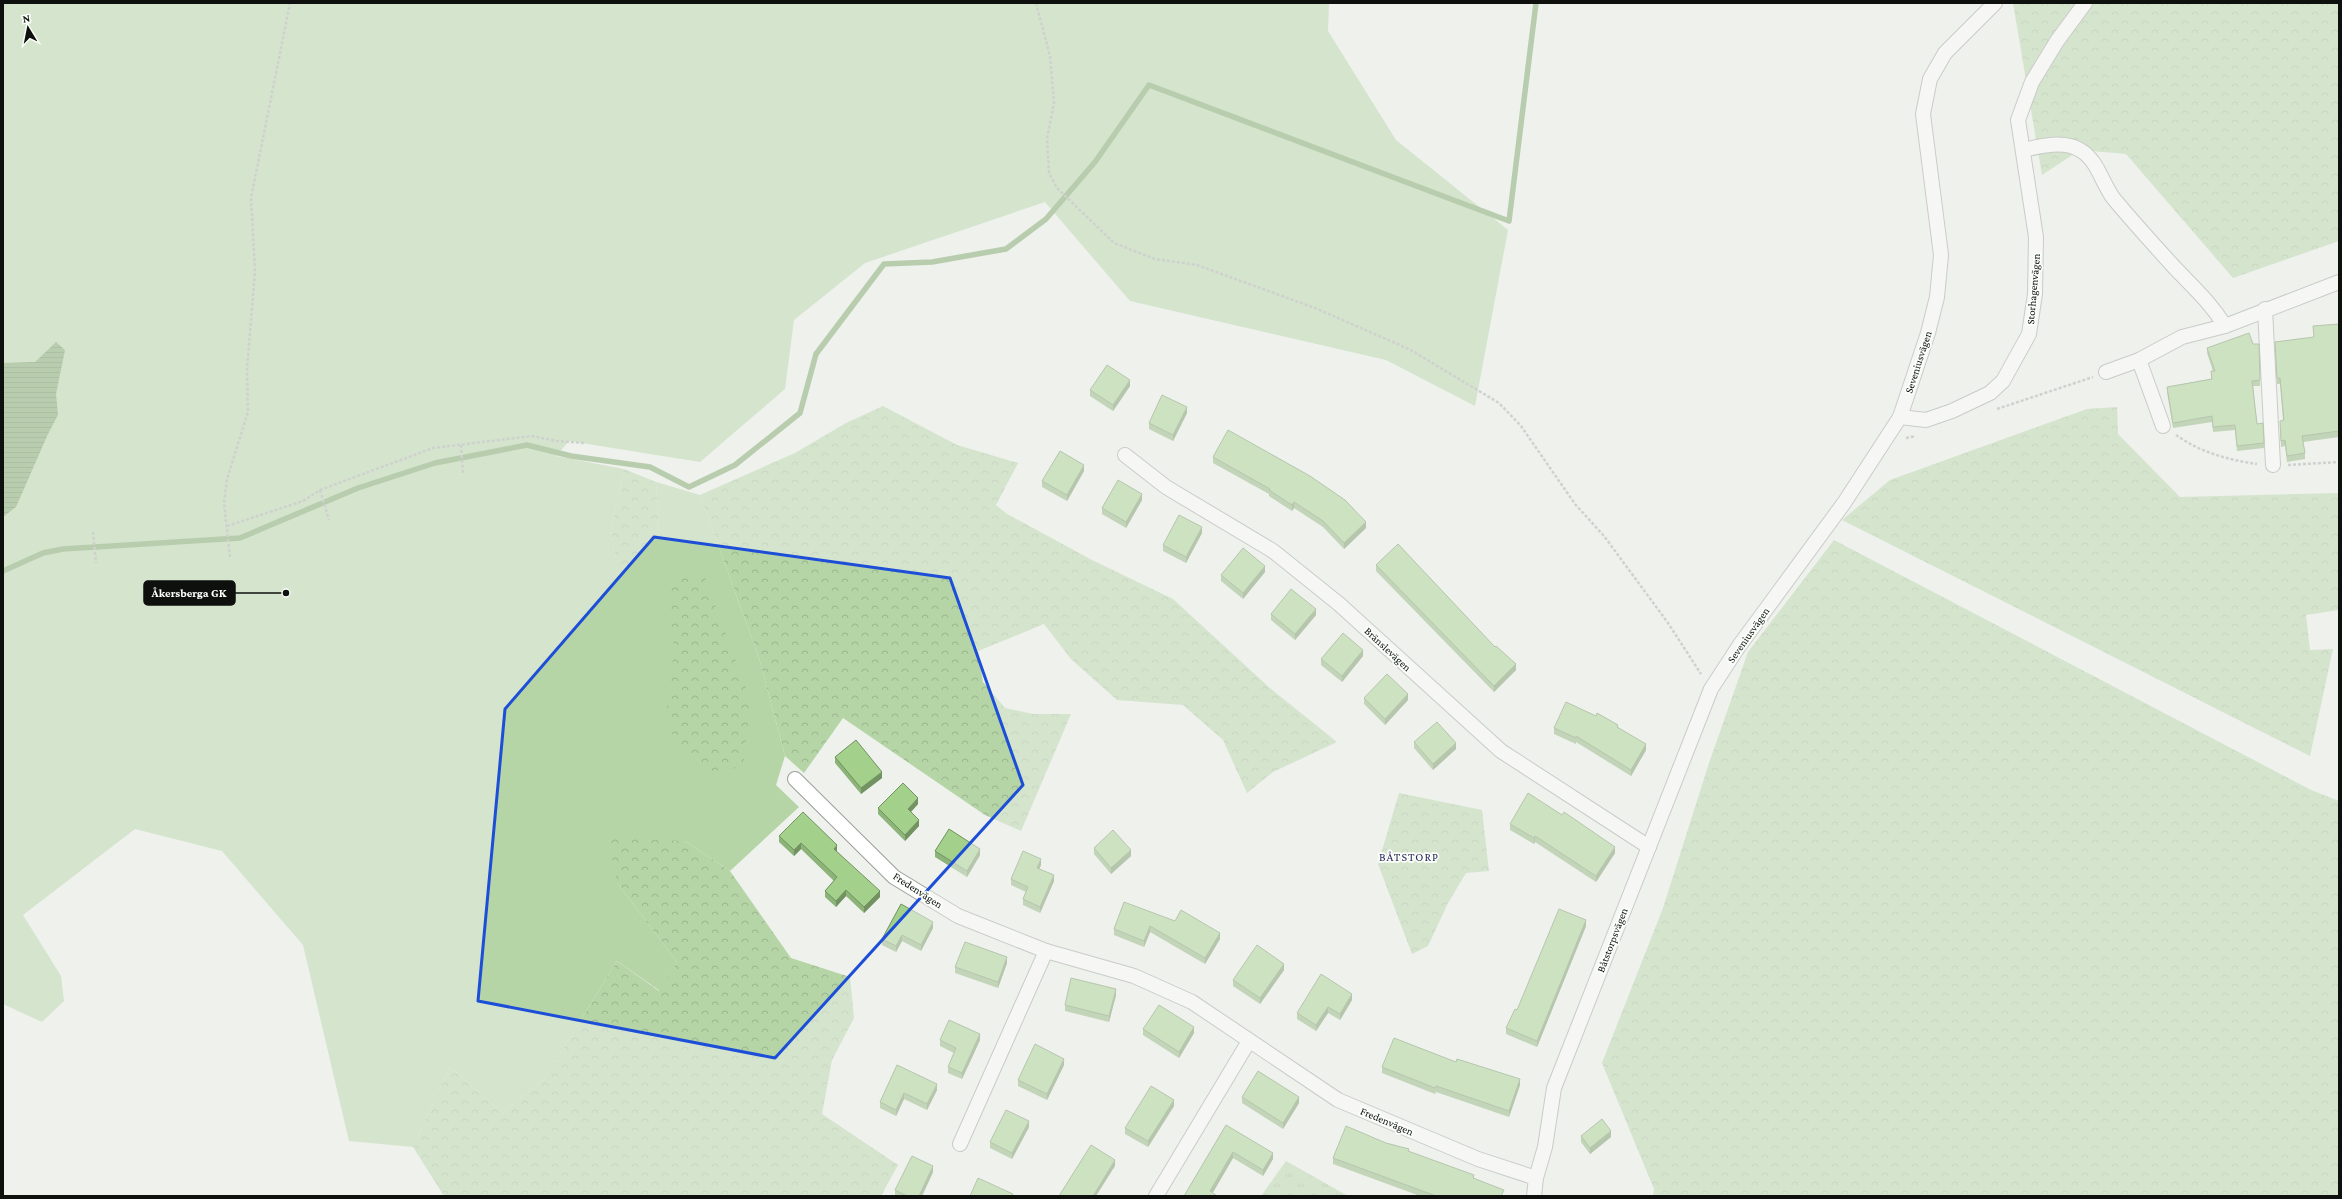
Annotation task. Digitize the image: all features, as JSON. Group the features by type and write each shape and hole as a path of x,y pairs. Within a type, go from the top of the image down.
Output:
{"street":[{"name":"Seveniusvägen","path":"1711,689 1739,646 1844,504 1900,417 1930,326 1937,297 1942,255 1923,114 1930,79 1945,53 1995,3"},
{"name":"Storhagenvägen","path":"1900,417 1926,420 1952,411 1990,393 2003,381 2029,334 2035,294 2036,237 2018,120 2032,82 2056,41 2085,3"},
{"path":"2023,150 2045,145 2068,146 2080,150 2098,168 2111,195 2136,225 2214,308 2225,326"},
{"path":"2106,372 2139,360 2182,337 2225,326 2339,282"},
{"path":"2265,310 2273,465"},
{"path":"2139,360 2163,426"},
{"name":"Bränslevägen","path":"1125,456 1166,488 1273,551 1339,604 1501,751 1649,847"},
{"name":"Båtstorpsvägen","path":"1534,1196 1536,1178 1545,1147 1554,1088 1711,689"},
{"name":"Fredenvägen","path":"795,779 894,877 958,916 1046,951 1134,976 1192,1002 1338,1100 1478,1159 1536,1178"},
{"path":"960,1144 1046,951"},
{"path":"1156,1196 1249,1041"}],"path":[{"path":"230,557 224,503 227,479 248,412 247,369 256,271 252,198 290,3"},
{"path":"1036,3 1050,56 1054,103 1047,139 1049,173 1057,188 1074,206 1114,243 1155,259 1197,266 1316,308 1409,349 1500,403 1521,426 1575,504 1609,542 1668,623 1711,689"},
{"path":"2163,426 2194,447 2239,462 2273,465 2339,462"},
{"path":"227,526 303,501 320,490 434,448 475,442 502,441 532,436 557,441 584,443"},
{"path":"461,445 463,474"},
{"path":"320,490 329,520"},
{"path":"93,532 96,563"}],"highlighted area":[{"path":"654,537 950,578 1023,785 775,1058 478,1001 505,709"}],"green space":[{"path":"3,3 1329,3 1328,31 1396,140 1508,230 1475,406 1386,360 1130,301 1045,202 865,263 794,320 785,389 700,462 569,441 556,456 624,469 611,531 619,575 659,528 656,482 700,495 759,658 785,756 776,785 799,807 730,871 685,841 617,883 677,962 660,991 617,961 545,1078 503,1113 450,1067 413,1147 349,1141 303,945 222,851 135,829 23,915 61,976 64,1001 42,1022 3,1004"},
{"path":"2013,3 2339,3 2339,241 2233,278 2126,154 2080,150 2042,175"},
{"path":"883,406 957,445 1018,463 996,505 1007,514 1092,560 1173,599 1271,689 1337,742 1273,772 1247,793 1223,740 1183,705 1117,700 1071,659 1044,624 978,651 983,682 1005,708 1033,714 1071,714 1021,831 985,815 843,718 804,773 785,756 759,658 700,495 795,453 846,423"},
{"path":"2117,407 2118,434 2180,497 2339,493 2339,610 2306,615 2310,650 2333,649 2310,756 1842,520 1890,480 2087,409"},
{"path":"624,469 656,482 659,528 619,576 611,531"},
{"path":"1834,540 2311,790 2339,801 2339,1196 1653,1196 1654,1189 1602,1063 1663,908 1709,763 1748,652"},
{"path":"703,572 751,701 743,767 708,772 677,748 666,714 674,650 667,582"},
{"path":"1399,793 1482,810 1489,871 1466,873 1448,903 1428,946 1412,954 1378,864"},
{"path":"608,838 685,841 730,871 791,958 850,977 854,1018 832,1060 822,1114 898,1165 881,1196 444,1196 413,1147 450,1067 503,1113 545,1078 617,961 659,991 677,962 617,883"},
{"path":"1286,1161 1348,1196 1261,1196"}],"shaded area":[{"path":"56,342 65,350 56,394 58,415 48,434 16,507 3,517 3,363 35,362"}],"building":[{"path":"2339,324 2339,431 2302,436 2305,453 2287,456 2285,440 2281,441 2280,421 2284,420 2280,378 2277,378 2275,342 2314,337 2313,326"},
{"path":"2249,333 2253,344 2259,344 2260,380 2252,381 2257,424 2263,423 2264,443 2237,446 2235,425 2213,427 2212,416 2173,423 2167,387 2212,379 2211,371 2215,371 2207,348"},
{"path":"1107,365 1130,380 1113,405 1090,390"},
{"path":"1162,395 1187,407 1173,435 1149,423"},
{"path":"1228,430 1310,476 1345,500 1366,522 1344,543 1323,521 1294,502 1292,505 1269,490 1270,489 1213,457"},
{"path":"1060,451 1084,465 1067,495 1042,481"},
{"path":"1118,480 1142,494 1126,522 1102,508"},
{"path":"1179,515 1202,527 1186,557 1163,545"},
{"path":"1398,544 1495,647 1496,646 1516,664 1494,686 1376,565"},
{"path":"1243,548 1265,566 1243,593 1221,575"},
{"path":"1291,589 1316,609 1295,634 1271,614"},
{"path":"1343,633 1363,650 1342,676 1321,659"},
{"path":"1387,674 1408,694 1385,719 1364,698"},
{"path":"1566,702 1596,716 1597,713 1646,744 1631,770 1576,736 1576,738 1554,728"},
{"path":"1437,722 1456,743 1433,764 1414,742"},
{"path":"856,740 882,772 861,788 835,757"},
{"path":"903,783 918,798 908,809 919,820 905,835 878,808"},
{"path":"1528,793 1562,815 1564,812 1615,847 1596,876 1535,836 1534,838 1510,824"},
{"path":"803,812 837,845 834,849 880,891 864,907 846,890 836,901 825,891 837,877 801,843 794,850 779,836"},
{"path":"949,829 980,849 967,871 935,851"},
{"path":"1113,830 1131,850 1111,868 1094,848"},
{"path":"1023,851 1041,859 1037,868 1054,875 1040,907 1023,899 1028,887 1011,879"},
{"path":"1124,902 1175,921 1181,910 1220,933 1205,958 1150,926 1144,941 1114,929"},
{"path":"901,904 933,922 921,945 902,935 896,946 882,939"},
{"path":"1559,909 1586,920 1537,1041 1506,1028 1515,1009 1517,1010"},
{"path":"965,942 1007,957 998,982 955,967"},
{"path":"1257,945 1284,964 1260,998 1233,980"},
{"path":"1321,974 1352,994 1340,1014 1328,1007 1316,1025 1297,1013"},
{"path":"1071,978 1116,989 1109,1016 1065,1005"},
{"path":"1159,1005 1194,1027 1179,1052 1143,1029"},
{"path":"949,1020 980,1034 962,1073 948,1067 956,1048 940,1040"},
{"path":"1394,1038 1456,1062 1457,1059 1520,1079 1509,1111 1436,1086 1435,1088 1382,1067"},
{"path":"1035,1044 1064,1059 1047,1094 1018,1080"},
{"path":"897,1065 937,1084 927,1104 904,1093 896,1110 880,1102"},
{"path":"1258,1071 1299,1097 1283,1123 1242,1097"},
{"path":"1151,1086 1174,1100 1148,1141 1125,1128"},
{"path":"1006,1110 1029,1121 1012,1153 990,1142"},
{"path":"1602,1119 1611,1131 1590,1148 1581,1136"},
{"path":"1226,1125 1273,1153 1263,1170 1233,1152 1210,1191 1217,1196 1184,1196"},
{"path":"1346,1126 1386,1143 1409,1149 1408,1151 1474,1175 1473,1178 1504,1190 1501,1196 1436,1196 1333,1158"},
{"path":"1091,1145 1115,1160 1093,1196 1059,1196"},
{"path":"912,1156 933,1166 919,1196 907,1196 895,1190"},
{"path":"978,1178 1013,1194 1012,1196 970,1196"}],"waterway":[{"path":"3,571 43,553 63,549 240,538 358,488 435,463 527,445 571,456 650,467 689,487 735,465 800,413 816,354 884,264 932,262 1006,249 1046,219 1095,162 1149,85 1509,221 1536,3"}],"place":[{"name":"Åkersberga GK","path":"286,593"}],"district":[{"name":"BÅTSTORP","path":"1409,857"}]}
